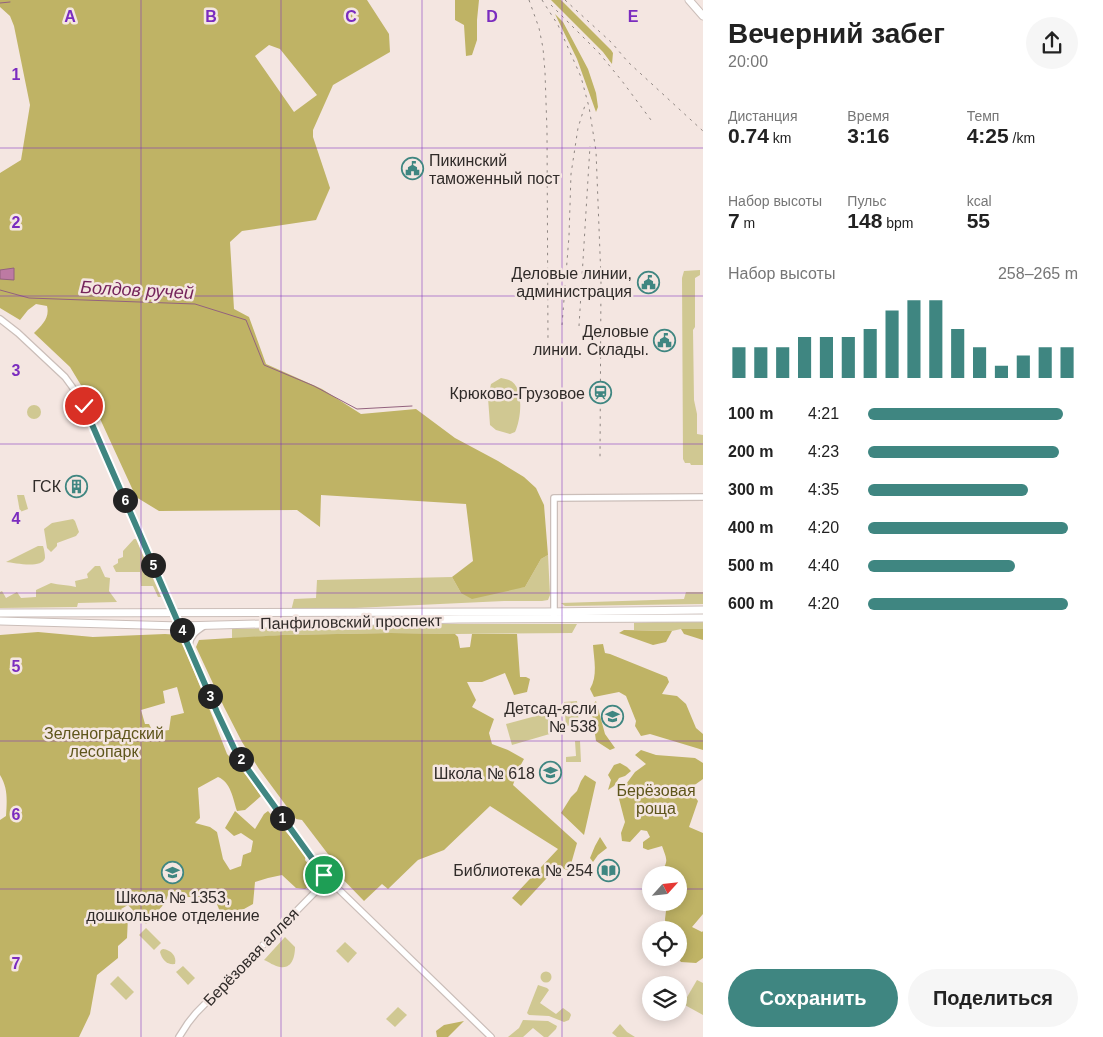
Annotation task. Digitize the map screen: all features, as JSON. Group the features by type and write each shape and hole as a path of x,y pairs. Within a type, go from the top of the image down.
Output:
{"main road":[{"path":"689,0 703,16"},
{"name":"Панфиловский проспект","path":"0,621 180,626 459,619 703,610"},
{"name":"Панфиловский проспект","path":"0,613 554,615 703,618"},
{"path":"175,614 180,626"}],"street":[{"path":"0,318 64,377 78,395 175,614"},
{"path":"554,615 554,498 703,498"},
{"path":"189,647 192,636 199,628 205,625"},
{"path":"180,626 234,748 318,867 328,879 491,1037"},
{"name":"Берёзовая аллея","path":"178,1037 196,1013 328,879"}],"shaded area":[{"path":"14,268 14,280 0,279 0,270"},
{"path":"700,270 700,275 695,278 695,327 693,330 694,400 697,414 697,434 703,435 703,465 691,465 690,463 685,463 683,459 682,278 684,271"},
{"path":"501,378 514,383 520,396 519,420 515,432 510,434 496,430 490,425 488,398 491,384"},
{"path":"34,405 39,407 41,412 39,417 34,419 29,417 27,412 29,407"},
{"path":"17,495 24,495 28,509 20,512"},
{"path":"73,519 79,532 76,536 57,543 57,546 51,552 47,548 44,529 52,523"},
{"path":"136,539 161,597 158,597 153,586 141,586 140,572 116,572 113,566 118,563 118,559 123,557 123,551"},
{"path":"38,546 43,546 45,556 43,561 39,563 6,562"},
{"path":"548,555 550,595 548,600 291,611 294,599 316,598 317,580 452,577 461,593 525,587 541,559"},
{"path":"95,566 100,566 105,577 110,578 109,591 117,602 78,603 77,607 0,608 0,592 2,591 6,598 17,592 21,598 36,597 36,590 51,583 76,587 75,581 88,578 87,574"},
{"path":"686,592 703,592 703,604 565,606 561,603 684,599"},
{"path":"703,622 703,629 672,631 634,630 634,623"},
{"path":"425,624 577,624 572,633 391,633 282,635 232,639 232,629"},
{"path":"577,701 579,724 566,726 564,702"},
{"path":"547,713 553,733 512,745 506,724"},
{"path":"575,741 580,741 581,762 566,762 566,757 576,756"},
{"path":"146,928 161,943 154,950 139,935"},
{"path":"285,937 295,947 292,962 287,966 280,967 264,960"},
{"path":"345,942 357,953 348,963 336,951"},
{"path":"163,949 173,954 175,964 167,963 164,960 160,952"},
{"path":"183,966 195,978 188,985 176,972"},
{"path":"544,972 548,972 551,977 550,981 544,982 541,979 541,975"},
{"path":"118,976 134,992 126,1000 110,984"},
{"path":"697,980 703,983 703,1015 687,1006 687,997"},
{"path":"538,985 549,990 540,1003 556,1014 563,1008 571,1015 569,1020 564,1022 549,1016 529,1015 527,1013"},
{"path":"398,1007 407,1015 395,1027 386,1019"},
{"path":"523,1020 548,1021 557,1026 548,1037 544,1037 533,1028 523,1037 508,1037 519,1028"},
{"path":"620,1024 635,1037 617,1037 612,1033"}],"green space":[{"path":"0,0 367,0 389,34 390,52 333,85 313,130 313,137 330,188 316,220 242,231 230,242 234,309 249,317 266,364 322,389 361,414 416,409 455,438 524,477 536,488 544,505 548,555 541,559 525,587 472,599 461,593 452,577 473,561 466,504 321,495 320,527 297,510 159,511 136,497 96,410 70,367 34,333 46,318 47,306 36,304 20,320 0,308 0,173 21,160 30,105 14,26 10,16 0,7","holes":["269,45 280,49 317,95 294,112 255,56"]},
{"path":"455,0 479,0 477,40 472,55 466,56 464,25 455,20"},
{"path":"551,0 561,0 611,50 613,53 612,64 603,52"},
{"path":"555,14 563,22 588,69 596,93 598,107 596,112 577,59"},
{"path":"681,629 703,629 703,640 684,634"},
{"path":"624,630 672,631 666,642 653,645 619,633"},
{"name":"Зеленоградский лесопарк","path":"38,632 93,637 179,635 227,754 248,777 261,796 245,810 237,811 229,787 218,777 198,788 200,818 195,823 210,827 217,832 223,859 230,870 241,866 243,855 251,852 253,841 241,833 234,836 225,828 235,811 255,829 268,811 306,855 305,860 316,874 316,882 305,889 296,888 282,875 255,882 253,904 244,909 221,914 214,897 168,895 165,903 146,924 128,905 121,909 128,917 127,938 118,946 118,958 97,975 90,1014 79,1037 0,1037 0,820 6,816 7,799 6,789 0,775 0,635","holes":["177,687 184,713 171,716 169,730 153,732 149,724 145,724 141,710 165,703 163,691"]},
{"path":"455,634 458,637 460,648 470,647 472,634 517,634 520,677 530,679 527,692 514,695 505,673 482,682 467,682 476,700 472,707 494,719 489,733 492,744 524,759 513,785 577,843 569,871 558,866 521,906 512,898 558,849 490,806 444,850 418,860 388,889 382,884 364,901 331,867 331,858 302,820 296,819 259,769 242,742 196,647 199,640 282,635"},
{"path":"603,644 605,653 667,677 669,682 662,694 677,696 686,704 696,728 703,734 703,750 650,734 641,736 635,726 636,721 626,696 619,692 594,697 590,689 595,673 593,645"},
{"path":"596,701 605,734 615,748 610,750 596,741 591,706"},
{"name":"Берёзовая роща","path":"641,750 656,755 695,758 703,763 703,779 689,789 698,801 689,827 703,833 703,914 692,927 703,931 703,958 696,963 687,962 687,921 665,921 665,919 666,911 688,911 688,866 665,866 666,861 662,846 648,850 643,848 643,842 650,837 647,831 641,830 630,842 622,841 621,833 625,822 618,795 635,772 646,764 635,755"},
{"path":"620,763 631,771 619,778 614,786 608,790 611,780 608,775 614,765"},
{"path":"585,775 596,782 584,835 561,813 577,791"},
{"path":"600,837 607,848 593,862 590,858"},
{"path":"464,1021 448,1037 437,1037 436,1031 444,1025"}],"waterway":[{"path":"0,3 10,2"},
{"name":"Болдов ручей","path":"0,290 29,298 195,304 246,320 264,365 314,386 357,409 412,406"}],"railway":[{"path":"529,0 539,28 545,72 548,342"},
{"path":"542,0 558,25 581,77 589,107 596,151 601,279 600,458"},
{"path":"565,0 612,43 628,62 703,131"},
{"path":"551,5 599,53 651,120"},
{"path":"562,325 569,236 571,174 578,128 586,102"},
{"path":"579,326 590,146"}],"place":[{"name":"Пикинский таможенный пост","path":"413,169"},
{"name":"Деловые линии, администрация","path":"648,282"},
{"name":"Деловые линии. Склады.","path":"665,340"},
{"name":"Крюково-Грузовое","path":"601,393"},
{"name":"ГСК","path":"77,486"},
{"name":"Детсад-ясли № 538","path":"613,717"},
{"name":"Школа № 618","path":"551,773"},
{"name":"Библиотека № 254","path":"609,870"},
{"name":"Школа № 1353, дошкольное отделение","path":"173,873"}],"route":[{"path":"84,406 234,748 324,875"}]}
